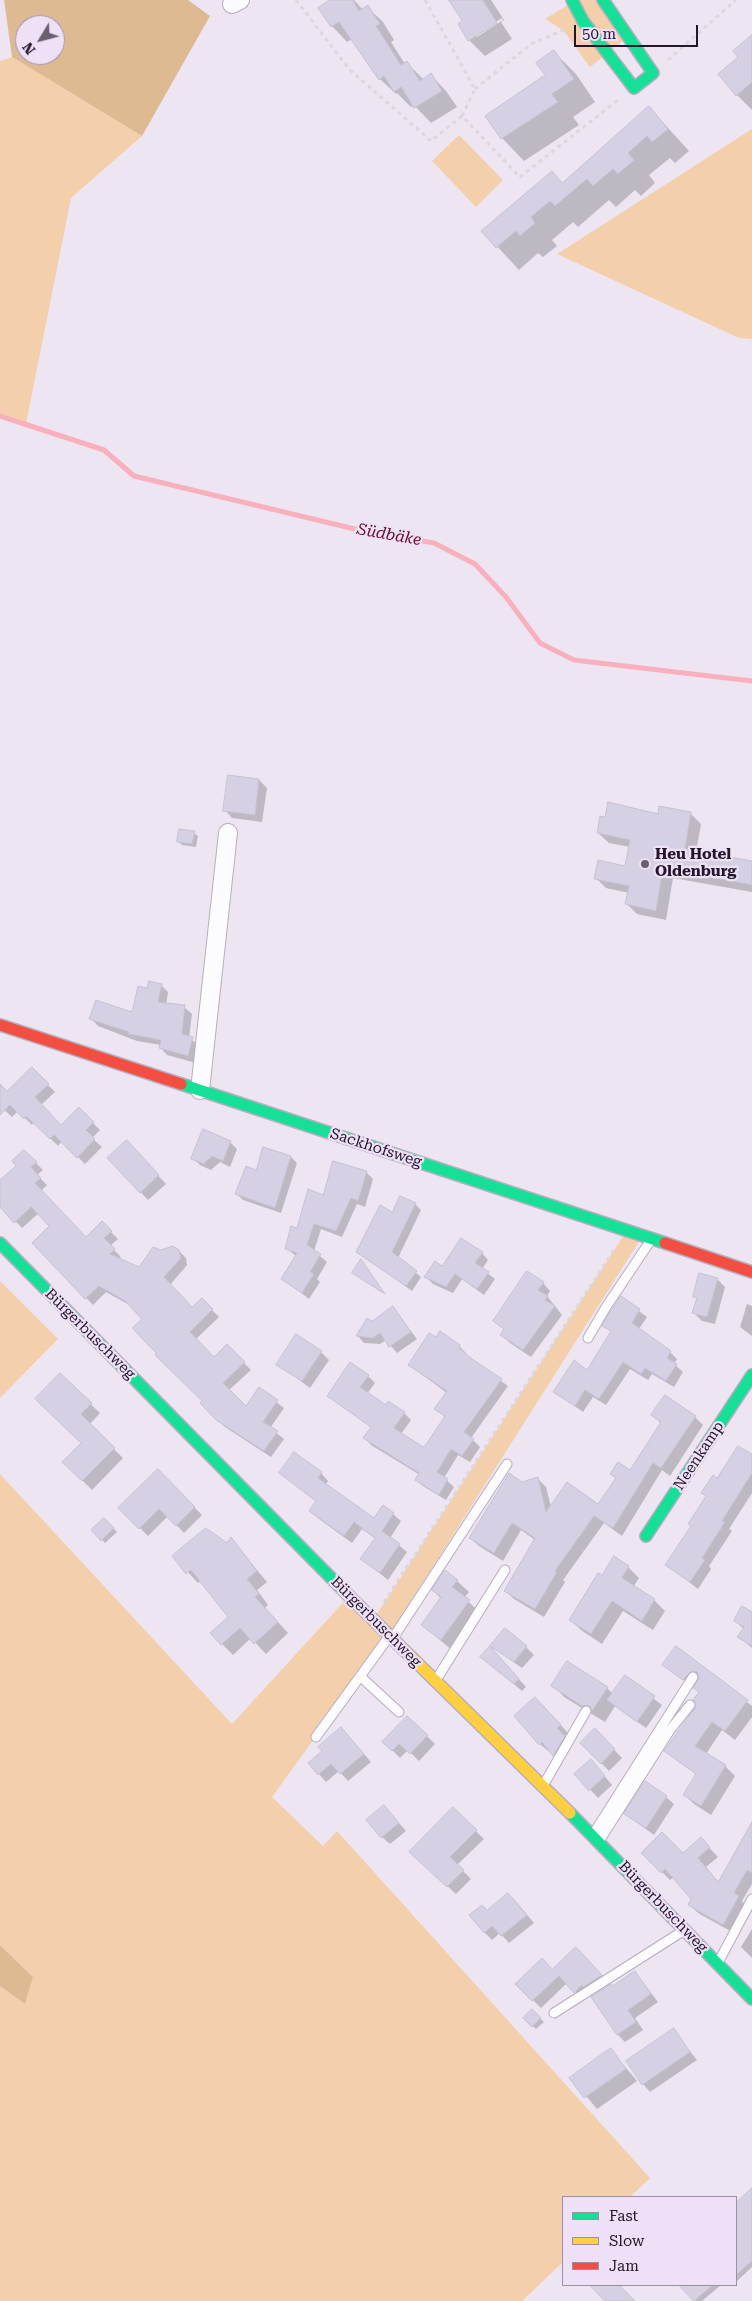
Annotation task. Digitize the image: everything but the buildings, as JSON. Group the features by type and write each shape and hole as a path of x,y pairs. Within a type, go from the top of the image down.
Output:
{"street":[{"path":"572,0 583,21 634,88 653,73 603,0"},
{"path":"200,1090 228,833"},
{"name":"Sackhofsweg","path":"0,1026 752,1272"},
{"name":"Bürgerbuschweg","path":"0,1243 373,1620 596,1838 752,1999"},
{"name":"Neenkamp","path":"646,1536 752,1375"}],"lane":[{"path":"588,1338 606,1307 651,1240"},
{"path":"316,1737 391,1637 507,1464"},
{"path":"436,1681 505,1570"},
{"path":"361,1677 399,1712"},
{"path":"596,1838 693,1677"},
{"path":"596,1838 670,1730 690,1705"},
{"path":"543,1786 586,1711"},
{"path":"717,1964 752,1899"},
{"path":"554,2013 685,1930"}],"path":[{"path":"296,0 349,70 432,141 462,116 476,89 531,44 583,21"},
{"path":"425,0 476,89"},
{"path":"653,73 736,0"},
{"path":"462,116 520,177 634,88"},
{"path":"373,1620 626,1232"}],"shaded area":[{"path":"4,0 188,0 210,16 142,136 25,65 65,65 65,15 15,15 15,59 12,57"},
{"path":"572,0 603,0 628,37 590,67 563,30 545,19 573,2"},
{"path":"12,57 15,59 15,65 25,65 142,136 71,198 26,424 0,414 0,61"},
{"path":"752,129 752,339 739,338 557,254"},
{"path":"459,135 503,180 476,207 432,161"},
{"path":"626,1232 642,1237 389,1636 373,1620"},
{"path":"0,1281 58,1339 0,1398"},
{"path":"0,1474 232,1724 349,1596 388,1637 272,1797 323,1846 337,1831 650,2178 631,2196 562,2196 562,2263 522,2301 0,2301 0,1986 25,2004 33,1977 0,1945"},
{"path":"0,1945 33,1977 25,2004 0,1986"}],"waterway":[{"name":"Südbäke","path":"0,416 104,450 134,476 363,531 434,543 475,564 506,597 540,643 574,660 752,681"}],"traffic: fast":[{"path":"572,0 583,21 634,88 653,73 603,0"},
{"path":"181,1084 665,1243"},
{"path":"0,1243 350,1597"},
{"path":"646,1536 752,1375"},
{"path":"570,1813 752,1999"}],"traffic: slow":[{"path":"350,1597 570,1813"}],"traffic: jam":[{"path":"0,1025 181,1084"},
{"path":"665,1243 752,1272"}],"place":[{"name":"Heu Hotel Oldenburg","path":"645,864"}]}
